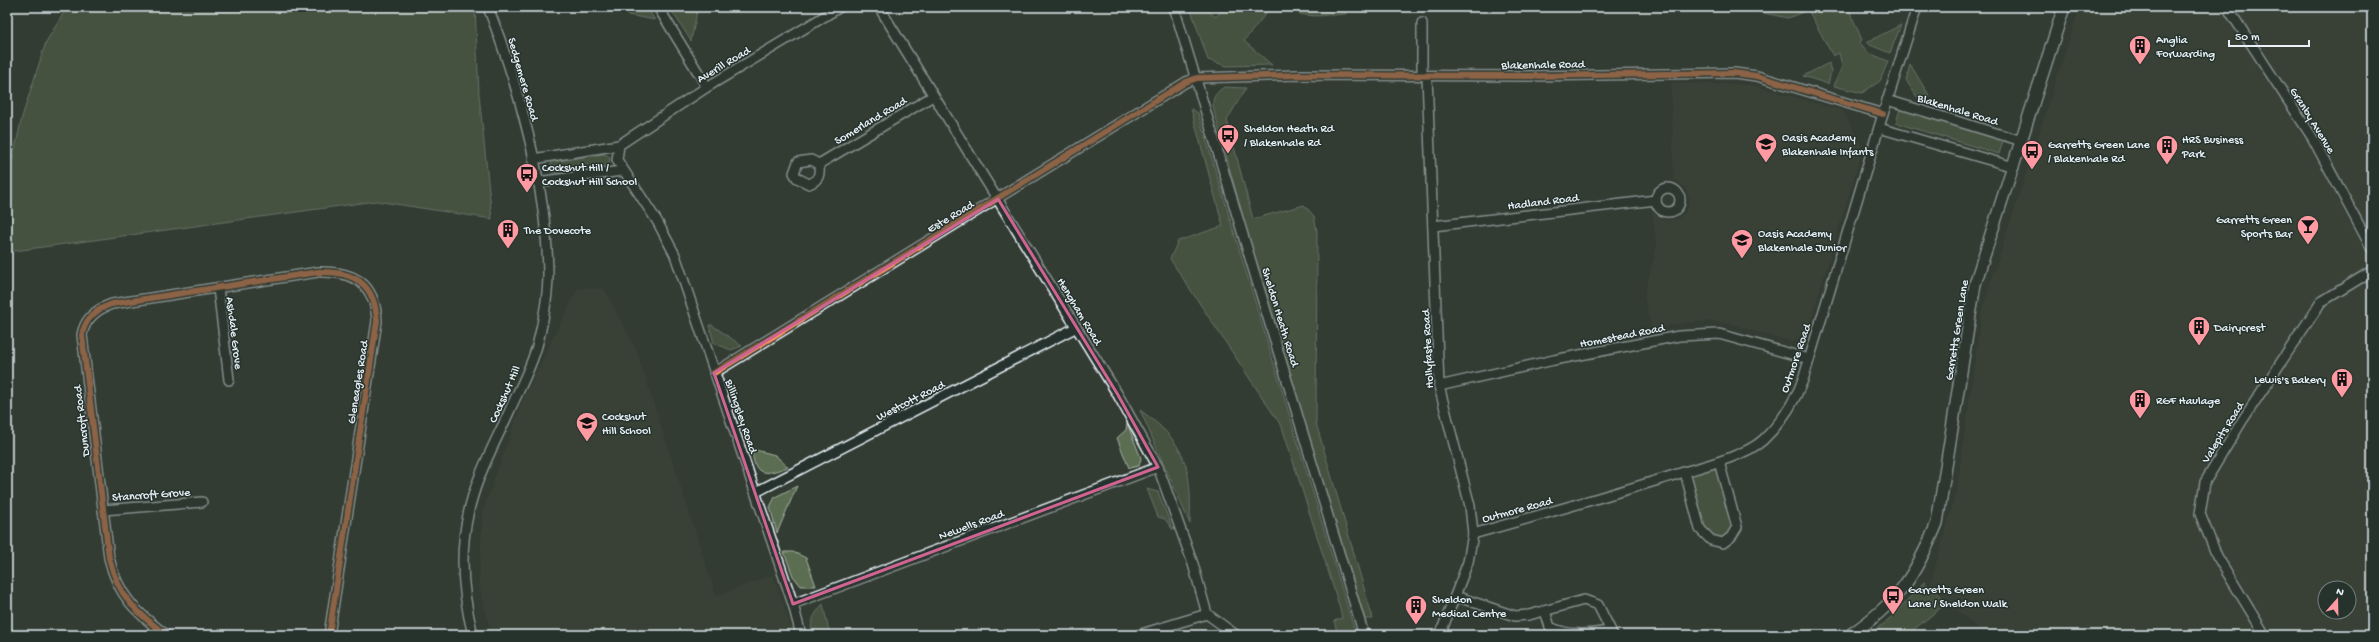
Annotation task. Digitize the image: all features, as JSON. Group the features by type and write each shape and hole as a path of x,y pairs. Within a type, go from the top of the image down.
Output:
{"street":[{"name":"Sedgemere Road","path":"488,7 515,85 533,159"},
{"path":"658,7 707,87"},
{"name":"Averill Road","path":"533,159 619,145 707,87 840,7"},
{"name":"Hengham Road","path":"878,7 998,200 1075,328 1118,395 1158,467 1193,564 1207,614"},
{"name":"Sheldon Heath Road","path":"1174,7 1197,78 1364,635"},
{"name":"Outmore Road","path":"1474,534 1612,495 1719,462 1762,441 1786,414 1795,399 1809,359 1887,100 1917,7"},
{"name":"Garretts Green Lane","path":"1850,635 1874,618 1897,597 1924,555 1937,523 1975,284 2014,167 2064,7"},
{"name":"Granby Avenue","path":"2227,7 2312,137 2372,249"},
{"name":"Hollyfaste Road","path":"1422,23 1433,226 1439,386 1470,506 1474,534 1468,562 1440,635"},
{"name":"Blakenhale Road","path":"1197,78 1734,73 1757,76 1883,114"},
{"name":"Este Road","path":"714,373 998,200 1179,86 1197,78"},
{"name":"Somerland Road","path":"819,164 933,96"},
{"name":"Blakenhale Road","path":"1887,100 2022,141"},
{"path":"1879,128 2014,167"},
{"path":"537,182 622,171 617,160 619,145"},
{"name":"Cockshut Hill","path":"473,635 462,568 468,515 481,475 531,364 538,342 548,276 546,229 533,159"},
{"name":"Billingsley Road","path":"622,171 657,221 675,255 714,373 756,492 793,604 801,635"},
{"name":"Hadland Road","path":"1433,226 1656,200"},
{"name":"Gleneagles Road","path":"218,288 318,272 336,271 351,276 366,286 375,305 376,328 329,635"},
{"name":"Valepits Road","path":"2265,635 2217,556 2200,514 2205,482 2242,421 2321,302 2372,271"},
{"name":"Ashdale Grove","path":"218,288 229,380"},
{"name":"Duncroft Road","path":"166,635 131,605 120,589 113,575 109,558 82,335 87,321 102,308 112,304 218,288"},
{"name":"Westcott Road","path":"756,492 1075,328"},
{"name":"Homestead Road","path":"1439,386 1554,360 1679,336 1719,334 1809,359"},
{"path":"1685,472 1700,529 1711,540 1724,543 1731,537 1737,527 1719,462"},
{"name":"Newells Road","path":"793,604 1158,467"},
{"name":"Stancroft Grove","path":"103,510 202,502"},
{"path":"1455,596 1516,616 1545,611 1584,600 1598,605 1612,633 1580,635 1562,633 1550,627 1545,611"},
{"path":"1138,635 1207,614 1236,635"}],"highlighted area":[{"path":"998,199 1118,395 1158,467 793,604 714,373"}],"shaded area":[{"path":"2080,7 2372,7 2372,635 1985,635 1930,586 1957,489 1982,310"},
{"path":"1671,83 1751,85 1843,111 1863,148 1807,332 1792,342 1732,324 1710,321 1689,322 1652,329 1644,296 1657,247 1652,212 1664,220 1677,219 1686,212 1690,199 1685,187 1674,179"},
{"name":"Cockshut Hill School","path":"578,288 604,289 636,349 716,596 773,575 794,635 492,635 479,585 483,511 524,397"}],"green space":[{"path":"67,7 475,7 479,94 492,219 376,201 7,252 7,184 22,117 46,42"},
{"path":"623,7 646,7 655,20 628,15"},
{"path":"677,7 698,7 691,41 672,11"},
{"path":"1190,7 1203,7 1216,17 1224,7 1271,7 1244,41 1272,65 1227,66 1208,60"},
{"path":"1285,7 1346,7 1346,14 1314,16 1299,14"},
{"path":"1667,7 1848,7 1862,40 1859,42 1869,53 1888,61 1880,81 1862,93 1834,86 1842,66 1839,53 1833,56 1808,10 1788,18 1749,10"},
{"path":"1901,25 1890,53 1870,45 1867,42"},
{"path":"1829,63 1831,72 1828,84 1803,76"},
{"path":"1910,64 1930,97 1917,97 1906,80"},
{"path":"1224,87 1246,88 1227,120 1253,219 1304,205 1314,216 1317,231 1316,423 1373,619 1365,619 1248,237 1213,107 1213,100 1215,96"},
{"path":"1191,109 1198,113 1356,635 1338,635 1334,621 1342,618 1338,602 1282,427 1170,259 1178,241 1223,226"},
{"path":"1900,109 2003,141 1999,154 1896,123"},
{"path":"605,154 610,157 609,163 604,168 552,173 551,162"},
{"path":"709,325 712,325 742,346 731,350 714,343"},
{"path":"1140,410 1156,422 1168,434 1177,446 1183,458 1190,487 1190,524"},
{"path":"1127,423 1141,458 1139,466 1129,468 1117,438 1126,430"},
{"path":"752,449 775,455 788,467 773,472 762,472 758,470 753,458"},
{"path":"1719,462 1737,527 1723,543 1700,529 1685,472"},
{"path":"797,486 777,533 770,507 775,497"},
{"path":"1147,489 1158,492 1173,530 1165,519 1158,517"},
{"path":"784,552 793,552 806,558 816,586 801,586 793,576"},
{"path":"1924,582 1948,602 1907,635 1865,635 1887,622"},
{"path":"823,604 829,631 827,635 813,635 811,626 813,618"}],"cycle path":[{"path":"714,373 1186,82 1197,78 1298,75 1530,76 1734,73 1757,76 1883,114"},
{"path":"166,635 137,611 123,593 117,583 109,558 82,335 86,324 92,315 112,304 318,272 331,272 352,277 367,289 372,297 377,321 329,635"}],"place":[{"name":"Anglia Forwarding","path":"2140,66"},
{"name":"Sheldon Heath Rd / Blakenhale Rd","path":"1228,154"},
{"name":"Oasis Academy Blakenhale Infants","path":"1766,164"},
{"name":"HRS Business Park","path":"2167,166"},
{"name":"Garretts Green Lane / Blakenhale Rd","path":"2032,170"},
{"name":"Cockshut Hill / Cockshut Hill School","path":"527,194"},
{"name":"Garretts Green Sports Bar","path":"2308,246"},
{"name":"The Dovecote","path":"508,250"},
{"name":"Oasis Academy Blakenhale Junior","path":"1742,260"},
{"name":"Dairycrest","path":"2199,346"},
{"name":"Lewis's Bakery","path":"2342,398"},
{"name":"RGF Haulage","path":"2140,420"},
{"name":"Cockshut Hill School","path":"587,442"},
{"name":"Garretts Green Lane / Sheldon Walk","path":"1893,616"},
{"name":"Sheldon Medical Centre","path":"1416,626"}]}
